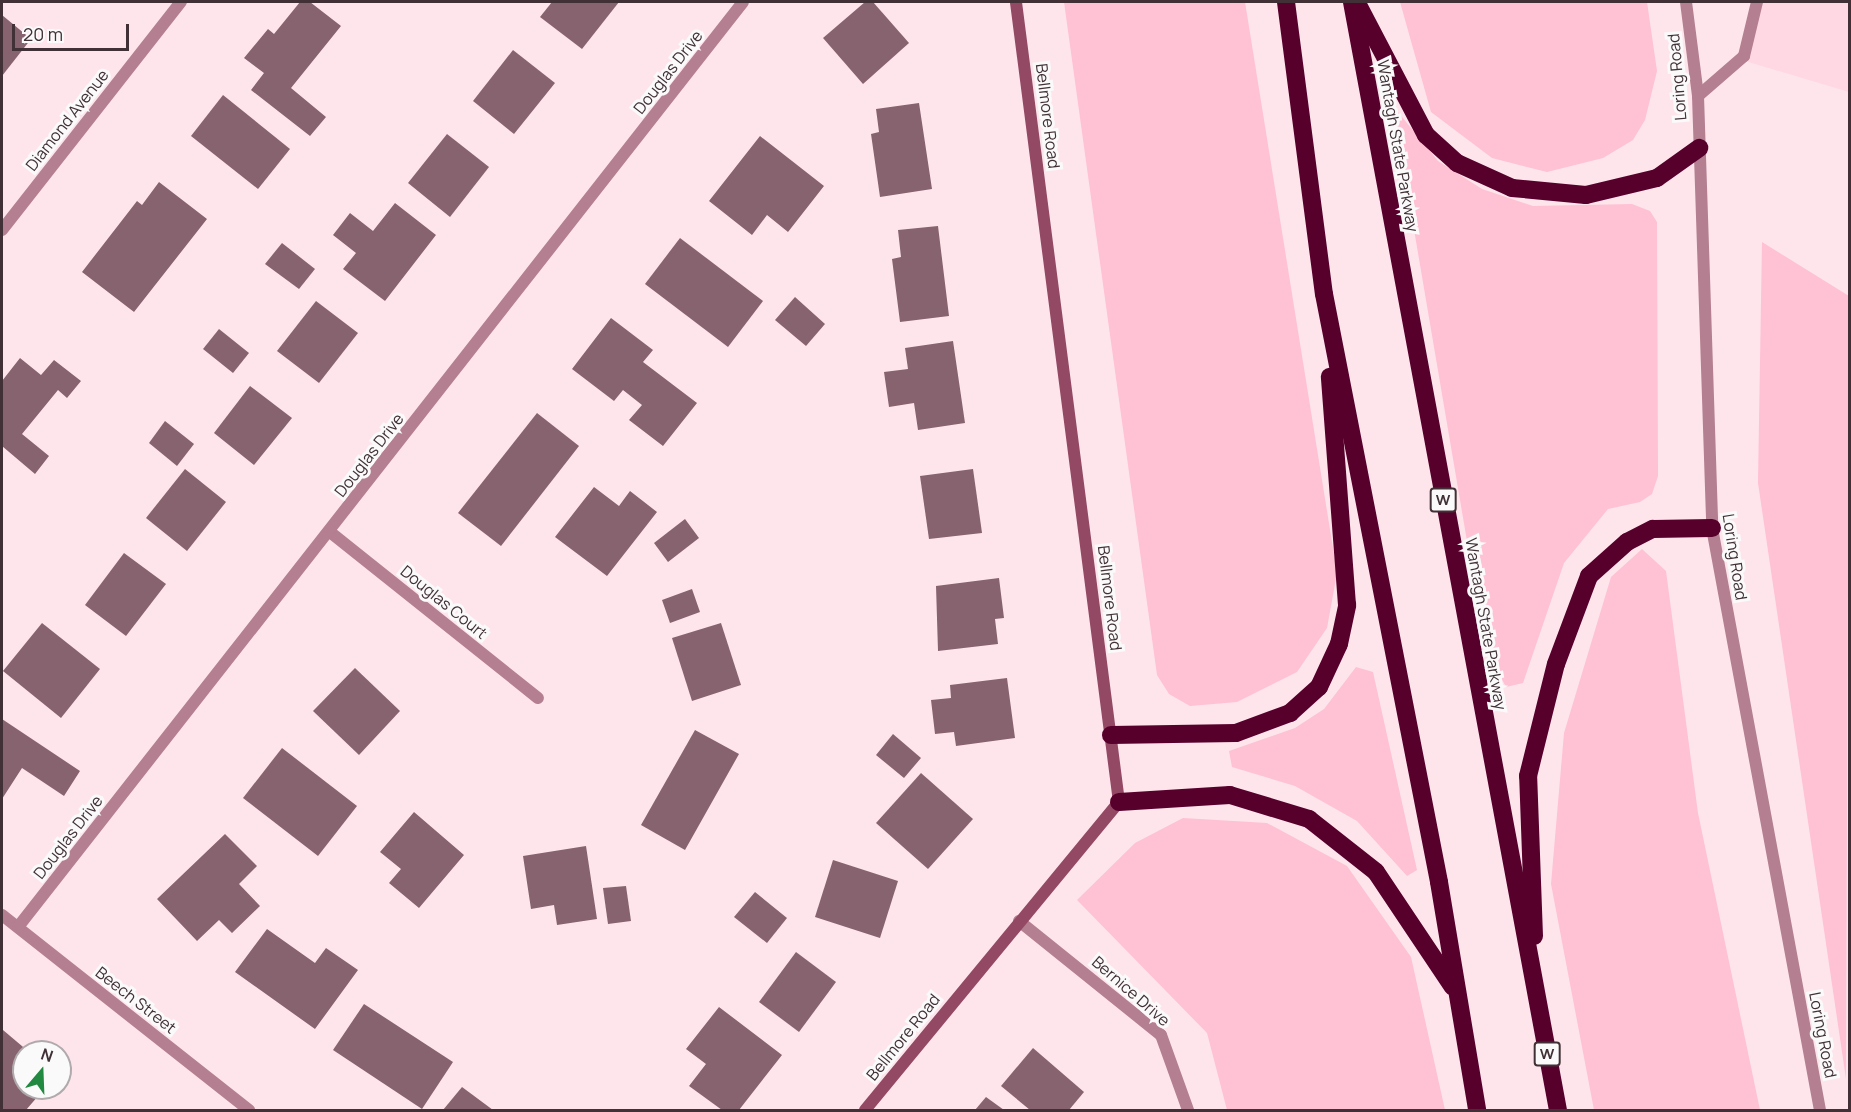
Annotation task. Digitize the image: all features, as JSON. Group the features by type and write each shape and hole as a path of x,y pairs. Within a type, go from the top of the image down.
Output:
{"highway":[{"path":"1111,735 1236,733 1290,713 1319,687 1339,644 1347,605 1324,294 1286,2"},
{"name":"Wantagh State Parkway","path":"1352,2 1558,1110"},
{"path":"1356,2 1426,135 1457,163 1512,188 1586,195 1657,178 1700,148"},
{"path":"1324,294 1457,993 1477,1110"},
{"path":"1536,998 1528,776 1560,653 1589,576 1627,542 1653,529 1712,528"},
{"path":"1119,802 1230,795 1309,819 1376,872 1457,993"}],"main road":[{"name":"Bellmore Road","path":"865,1110 1119,802 1016,2"}],"street":[{"name":"Diamond Avenue","path":"2,230 181,2"},
{"name":"Douglas Drive","path":"18,927 743,2"},
{"name":"Loring Road","path":"1686,2 1698,96 1712,528 1820,1110"},
{"path":"1698,96 1744,56 1756,2"},
{"name":"Douglas Court","path":"330,531 538,698"},
{"name":"Beech Street","path":"2,915 249,1110"},
{"name":"Bernice Drive","path":"1019,921 1161,1035 1188,1110"}],"shaded area":[{"path":"1064,2 1245,2 1337,573 1327,628 1297,672 1237,702 1190,706 1169,694 1157,675"},
{"path":"1400,2 1647,2 1657,71 1645,120 1633,140 1603,158 1547,172 1492,158 1431,112"},
{"path":"1763,2 1849,2 1849,92 1745,61"},
{"path":"1393,106 1438,161 1482,189 1533,206 1632,204 1650,211 1657,222 1658,476 1652,494 1640,502 1608,509 1564,563 1523,683 1506,687 1485,647"},
{"path":"1762,242 1849,296 1846,1079 1758,483"},
{"path":"1642,549 1666,571 1698,813 1760,1110 1594,1110 1551,884 1564,733 1611,577"},
{"path":"1356,667 1373,672 1417,870 1407,876 1357,821 1295,786 1232,767 1229,751 1295,728 1324,709"},
{"path":"1183,818 1267,823 1347,866 1411,957 1445,1110 1227,1110 1207,1033 1077,900 1135,843"}],"building":[{"path":"300,2 310,2 341,26 291,88 326,117 310,136 251,90 264,73 244,58 268,29 274,34"},
{"path":"552,2 619,2 582,49 540,17"},
{"path":"865,2 873,2 909,43 863,84 823,38"},
{"path":"2,15 31,39 2,76"},
{"path":"513,50 555,83 514,134 473,101"},
{"path":"223,95 290,149 258,189 191,136"},
{"path":"919,103 932,189 880,197 871,134 879,132 876,109"},
{"path":"447,134 489,167 450,217 408,183"},
{"path":"760,136 824,186 788,232 767,215 752,235 709,201"},
{"path":"159,182 207,219 134,312 82,272 137,201 142,205"},
{"path":"395,203 436,235 385,301 343,269 356,253 333,235 350,213 373,231"},
{"path":"938,226 949,316 900,322 892,259 901,257 898,230"},
{"path":"680,238 763,301 728,347 645,284"},
{"path":"282,243 315,269 299,289 265,264"},
{"path":"795,297 825,324 806,346 775,320"},
{"path":"316,301 358,333 319,383 277,351"},
{"path":"611,318 653,350 643,362 697,403 663,446 629,420 642,405 623,390 614,401 572,369"},
{"path":"219,329 249,353 233,373 203,349"},
{"path":"953,341 965,423 918,430 914,403 889,407 884,372 908,369 905,348"},
{"path":"20,358 41,375 54,360 81,381 67,398 58,390 22,434 49,456 35,474 2,446 2,381"},
{"path":"250,386 292,418 254,465 214,433"},
{"path":"537,413 579,446 501,546 458,513"},
{"path":"165,421 194,444 177,466 149,443"},
{"path":"185,469 226,502 187,551 146,518"},
{"path":"973,469 982,533 929,539 920,476"},
{"path":"594,487 619,506 630,491 657,512 607,576 555,537"},
{"path":"685,519 699,538 668,562 654,543"},
{"path":"124,553 166,584 126,636 85,605"},
{"path":"999,578 1004,618 995,619 998,644 938,651 936,586"},
{"path":"692,589 700,612 670,623 662,600"},
{"path":"42,623 100,669 61,718 3,671"},
{"path":"721,623 741,685 692,701 672,638"},
{"path":"355,668 400,711 359,755 313,711"},
{"path":"1007,678 1015,738 956,746 954,732 935,734 931,700 951,698 950,685"},
{"path":"2,719 80,771 64,796 22,768 2,799"},
{"path":"695,730 739,754 685,850 641,825"},
{"path":"893,734 921,758 904,778 876,755"},
{"path":"282,748 357,806 318,856 243,798"},
{"path":"921,773 973,819 928,869 876,823"},
{"path":"414,812 464,855 419,908 389,883 401,869 380,852"},
{"path":"225,834 257,866 239,884 260,906 232,933 219,920 197,941 157,899"},
{"path":"586,846 597,919 557,925 554,905 531,909 523,856"},
{"path":"833,860 898,881 880,938 815,917"},
{"path":"626,886 631,921 608,924 603,888"},
{"path":"755,892 787,918 767,943 734,917"},
{"path":"267,929 315,963 326,948 358,970 315,1029 235,972"},
{"path":"796,952 836,982 799,1032 759,1002"},
{"path":"364,1004 453,1062 422,1109 333,1050"},
{"path":"719,1007 782,1055 739,1110 722,1110 689,1086 706,1064 686,1049"},
{"path":"3,1030 15,1040 12,1040 12,1100 35,1100 26,1110 2,1110"},
{"path":"1033,1048 1084,1092 1069,1110 1030,1110 1001,1086"},
{"path":"462,1087 493,1110 443,1110"},
{"path":"986,1097 1004,1110 975,1110"}]}
